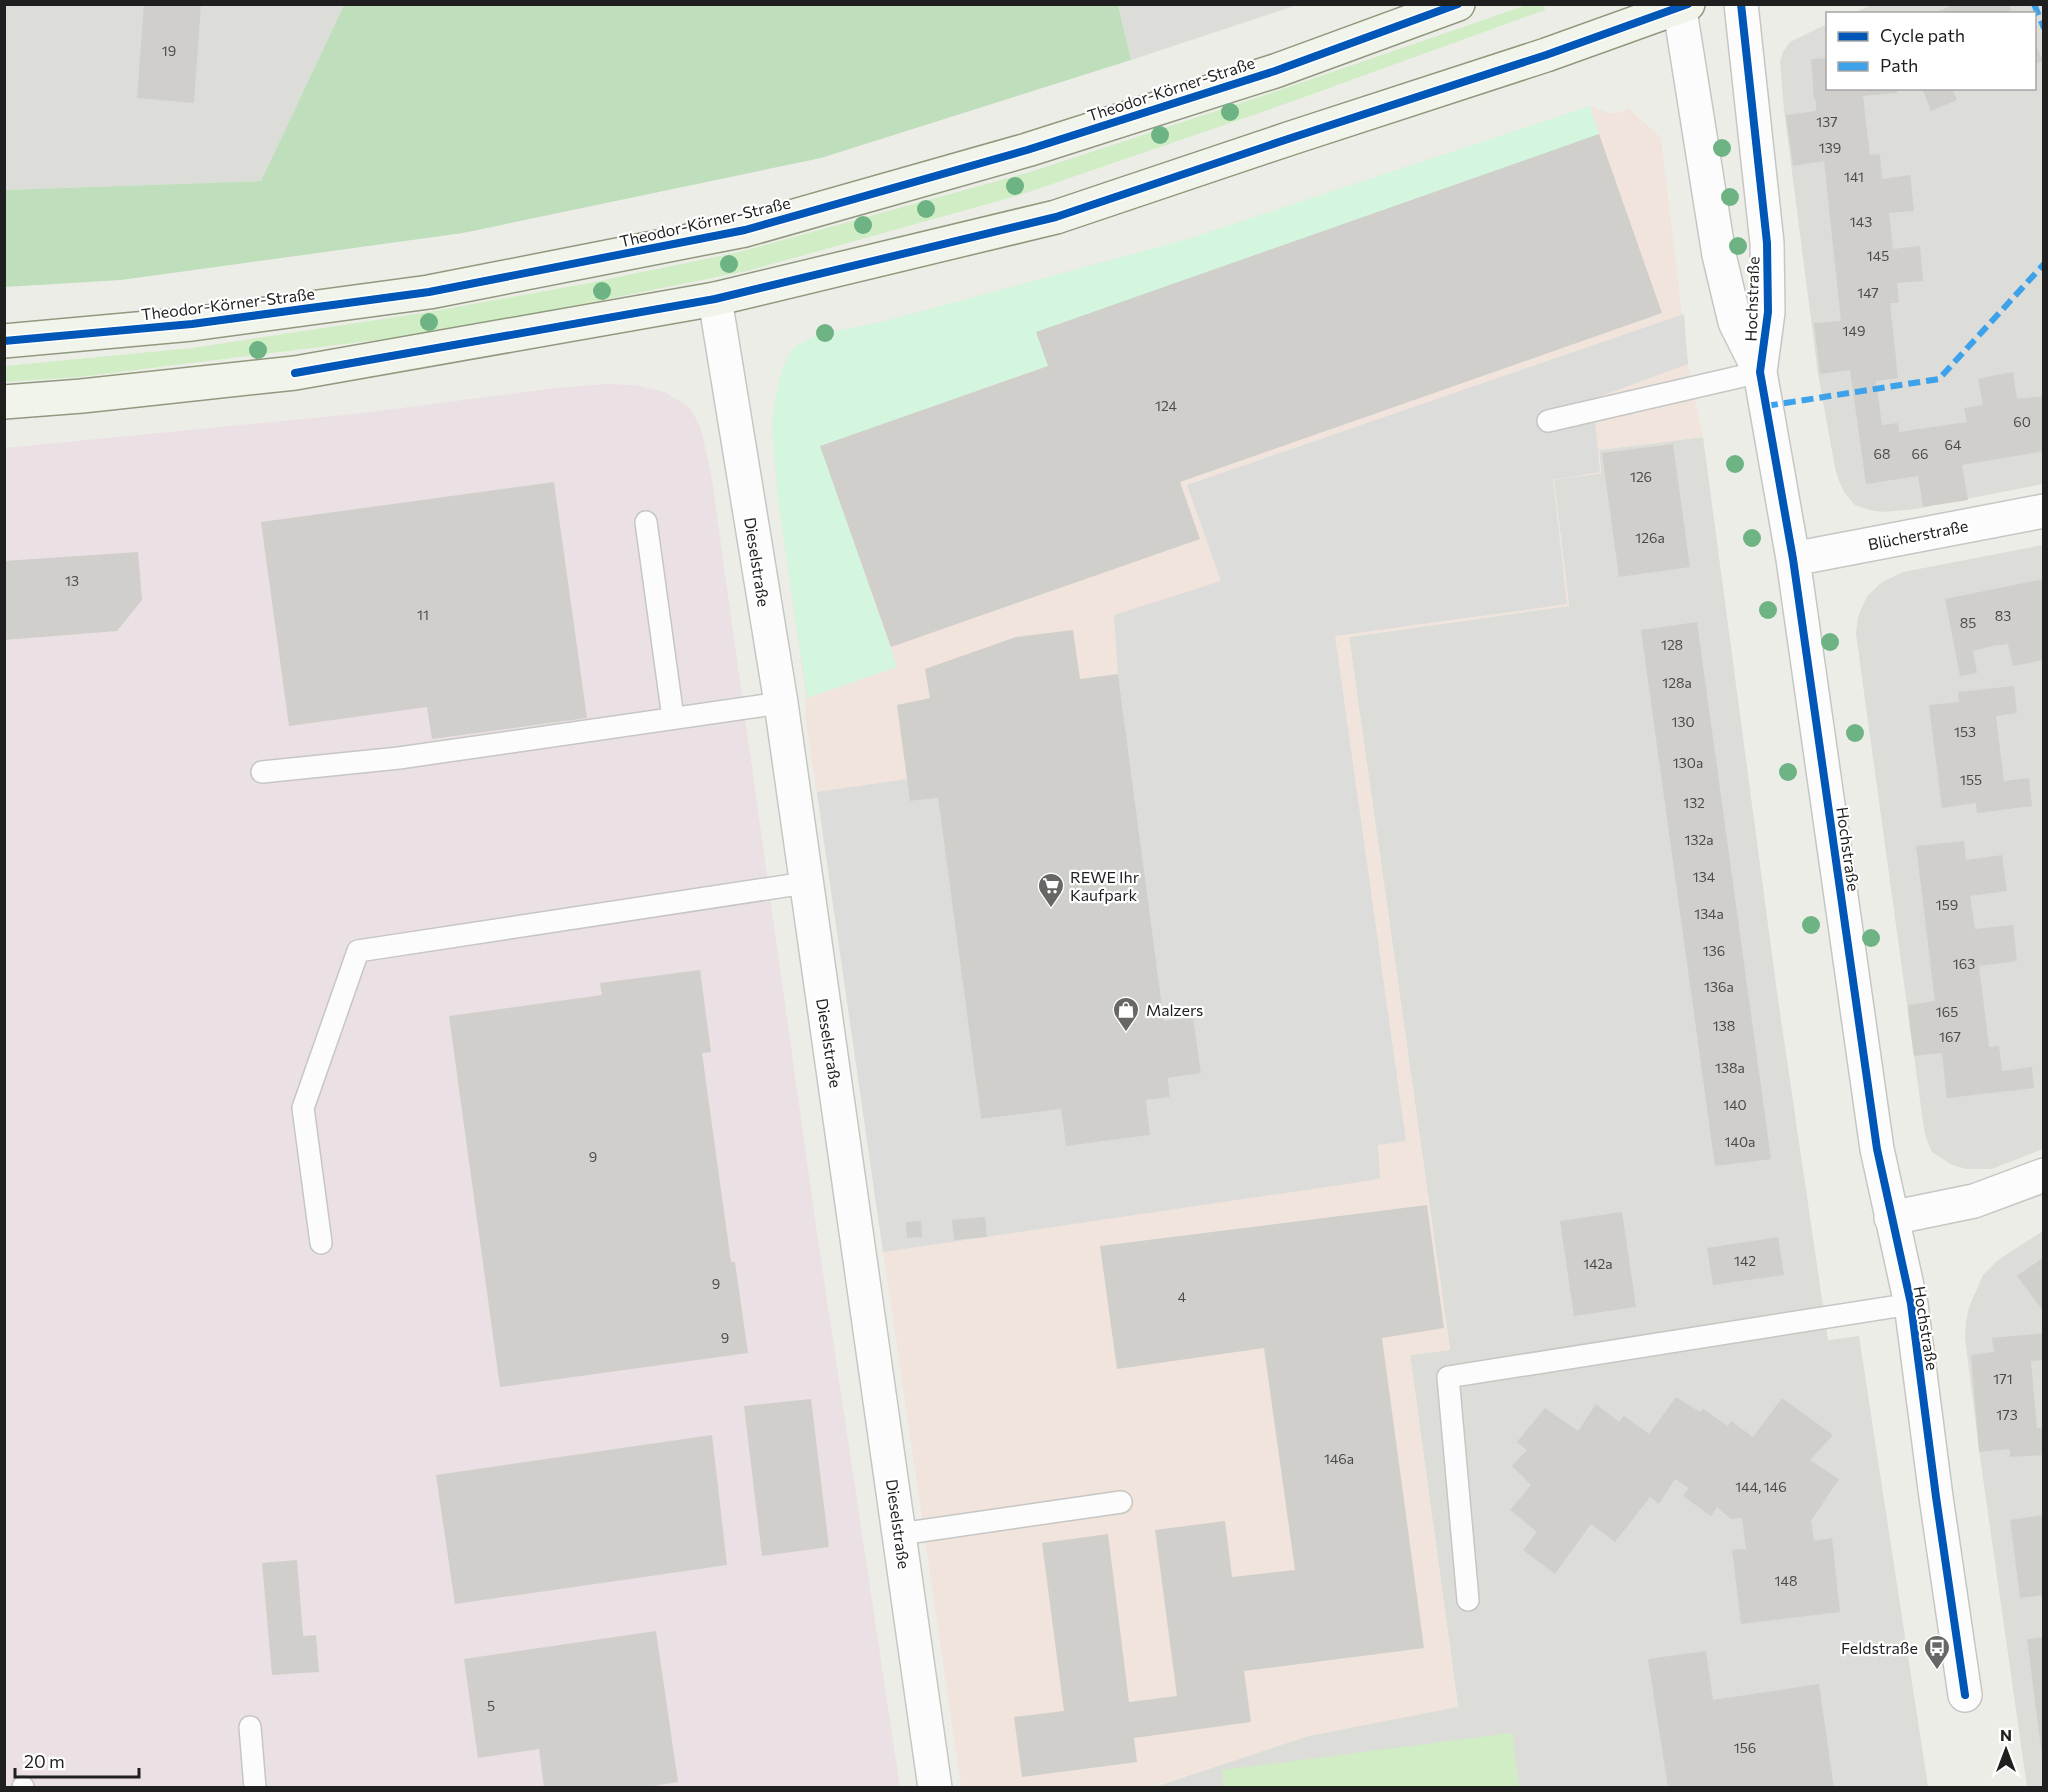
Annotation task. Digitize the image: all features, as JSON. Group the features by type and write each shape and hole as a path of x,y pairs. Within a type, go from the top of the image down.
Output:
{"main road":[{"name":"Theodor-Körner-Straße","path":"4,341 192,324 429,292 745,230 1027,150 1275,71 1458,4"},
{"path":"4,402 295,373 715,299 1056,217 1277,142 1546,55 1682,6"}],"street":[{"name":"Hochstraße","path":"1741,4 1767,243 1768,312 1760,372"},
{"name":"Hochstraße","path":"1682,6 1719,255 1734,322 1760,372 1793,559 1877,1149 1911,1304 1934,1486 1965,1695"},
{"name":"Dieselstraße","path":"715,299 781,703 935,1788"},
{"name":"Blücherstraße","path":"1793,559 2043,511"},
{"path":"1891,1218 1974,1202 2043,1175"}],"lane":[{"path":"1548,421 1760,372"},
{"path":"646,522 673,718"},
{"path":"262,772 399,758 781,703"},
{"path":"321,1243 303,1108 358,951 805,883"},
{"path":"1468,1600 1448,1377 1911,1304"},
{"path":"900,1534 1121,1502"},
{"path":"250,1727 255,1788"}],"shaded area":[{"path":"1118,4 1297,4 1297,5 1131,60"},
{"path":"1874,4 2043,5 2043,484 1915,509 1884,512 1855,505 1844,492 1839,481 1818,374 1784,110 1780,62 1783,52 1790,42 1826,24 1826,90 2036,90 2036,12 1855,12"},
{"path":"4,5 344,5 261,181 5,190"},
{"path":"1590,106 1612,114 1629,109 1661,138 1688,364 1703,437 1599,450 1601,473 1554,480 1569,606 1349,637 1450,1350 1410,1355 1458,1707 1308,1736 1151,1787 961,1787 805,714 806,698 778,500 772,426 782,369 793,348 816,335 885,321 1188,239"},
{"path":"1684,314 1688,364 1593,399 1600,472 1553,480 1567,604 1335,636 1406,1141 1378,1145 1380,1179 883,1252 817,792 908,779 910,801 938,798 981,1119 1061,1109 1066,1146 1150,1135 1146,1100 1170,1097 1168,1078 1201,1073 1193,1017 1164,1021 1118,674 1114,615 1221,581 1187,485"},
{"path":"606,384 635,385 665,392 690,408 700,426 711,473 817,1233 900,1787 5,1788 5,448 354,414 557,388"},
{"path":"1703,437 1777,992 1828,1340 1859,1336 1928,1787 1151,1788 1308,1736 1458,1706 1410,1355 1450,1350 1349,637 1569,606 1554,480 1601,473 1599,450"},
{"path":"2043,545 2043,1149 1992,1169 1966,1169 1952,1165 1932,1152 1924,1129 1856,634 1858,617 1867,596 1882,582 1903,572"},
{"path":"2043,1231 2043,1787 2027,1787 1965,1338 1969,1307 1983,1275 1998,1260"}],"green space":[{"path":"344,5 1118,5 1131,60 821,158 463,233 121,280 5,287 5,190 261,181"},
{"path":"1527,5 1544,5 1545,10 1271,109 1020,195 747,271 441,332 79,377 5,382 5,366 192,348 429,312 589,283 739,252 1030,172 1277,91"},
{"path":"1590,106 1599,134 1048,366 821,446 897,667 807,698 778,500 772,426 782,369 793,348 816,335 885,321 1188,239"},
{"path":"1512,1733 1519,1787 1224,1787 1222,1770"}],"building":[{"path":"144,4 201,4 194,103 137,98"},
{"path":"1954,4 2009,4 2011,12 1937,12"},
{"path":"2036,45 2043,61 2036,64"},
{"path":"1826,58 1826,90 1897,90 1897,93 1863,96 1870,155 1880,154 1882,179 1910,175 1914,211 1889,213 1893,249 1920,246 1923,281 1897,283 1899,303 1890,303 1898,378 1876,381 1882,425 1898,423 1899,432 1967,422 1964,408 1983,405 1978,379 1996,375 2013,372 2017,399 2044,396 2044,451 1962,465 1968,500 1923,507 1918,476 1866,484 1850,370 1820,374 1814,323 1841,321 1824,161 1793,166 1786,115 1816,111 1811,59"},
{"path":"1923,90 1953,90 1957,100 1931,111"},
{"path":"1599,134 1662,313 1180,482 1200,539 891,647 820,446 1048,366 1036,332"},
{"path":"1673,444 1690,567 1619,577 1602,453"},
{"path":"554,482 587,718 432,739 427,707 289,726 261,522"},
{"path":"138,552 142,600 117,631 4,640 4,561"},
{"path":"2044,579 2044,660 2013,666 2008,644 1992,646 1973,651 1977,673 1960,676 1945,599"},
{"path":"1697,622 1771,1159 1715,1166 1641,630"},
{"name":"REWE Ihr Kaufpark","path":"1073,630 1080,679 1118,674 1164,1021 1193,1017 1201,1073 1168,1078 1170,1097 1146,1100 1150,1135 1066,1146 1061,1109 981,1119 938,798 910,801 897,705 930,698 925,669 1016,637"},
{"path":"2014,686 2017,713 1996,716 2004,781 2029,778 2032,806 1977,813 1976,803 1942,808 1929,705 1959,702 1958,692"},
{"path":"1964,841 1966,860 2002,855 2007,891 1970,896 1975,929 2013,925 2017,961 1979,966 1989,1047 1999,1046 2002,1071 2032,1067 2034,1088 1947,1098 1942,1053 1914,1056 1910,1028 1908,1005 1935,1001 1916,846"},
{"path":"700,970 711,1052 702,1053 731,1262 735,1262 748,1353 500,1387 449,1016 602,995 600,983"},
{"path":"1427,1205 1444,1328 1382,1338 1424,1648 1244,1671 1251,1722 1134,1738 1137,1762 1022,1777 1014,1717 1064,1711 1042,1543 1108,1534 1129,1702 1177,1696 1155,1530 1225,1521 1232,1577 1295,1570 1264,1348 1117,1369 1100,1246"},
{"path":"1622,1212 1636,1307 1574,1316 1560,1221"},
{"path":"985,1217 987,1237 954,1240 952,1220"},
{"path":"921,1221 922,1237 907,1238 906,1222"},
{"path":"1778,1237 1784,1275 1713,1285 1707,1248"},
{"path":"2044,1257 2044,1312 2017,1276"},
{"path":"2044,1333 2044,1360 2031,1361 2037,1428 2044,1427 2044,1455 2010,1457 2010,1449 1979,1452 1971,1355 1994,1352 1992,1338"},
{"path":"1676,1397 1700,1412 1703,1409 1728,1426 1731,1421 1753,1437 1782,1398 1833,1435 1810,1460 1839,1479 1811,1521 1814,1541 1832,1538 1840,1612 1741,1624 1732,1550 1746,1549 1742,1518 1731,1519 1717,1507 1711,1516 1683,1496 1689,1488 1675,1479 1659,1504 1650,1497 1615,1542 1591,1524 1555,1574 1523,1550 1537,1532 1510,1510 1531,1485 1512,1466 1527,1450 1517,1442 1545,1408 1578,1431 1596,1404 1619,1422 1624,1416 1649,1434"},
{"path":"811,1399 829,1547 762,1556 744,1406"},
{"path":"712,1435 727,1565 455,1604 436,1475"},
{"path":"2044,1515 2044,1595 2020,1598 2010,1520"},
{"path":"297,1560 303,1636 316,1635 319,1672 272,1675 262,1563"},
{"path":"656,1631 678,1782 642,1788 544,1788 539,1749 478,1758 464,1659"},
{"path":"2044,1637 2044,1756 2042,1756 2027,1639"},
{"path":"1706,1651 1713,1700 1819,1684 1834,1788 1668,1788 1648,1659"}],"marked path":[{"path":"2034,4 2044,28"},
{"path":"1766,406 1939,379 2044,264"}],"cycle path":[{"path":"4,341 192,324 429,292 745,230 1027,150 1275,71 1458,4"},
{"path":"295,373 715,299 1056,217 1546,55 1688,4"},
{"path":"1741,4 1767,243 1768,312 1760,372 1793,559 1877,1149 1911,1304 1965,1695"}],"place":[{"name":"REWE Ihr Kaufpark","path":"1051,909"},
{"name":"Malzers","path":"1126,1033"},
{"name":"Feldstraße","path":"1937,1671"}]}
